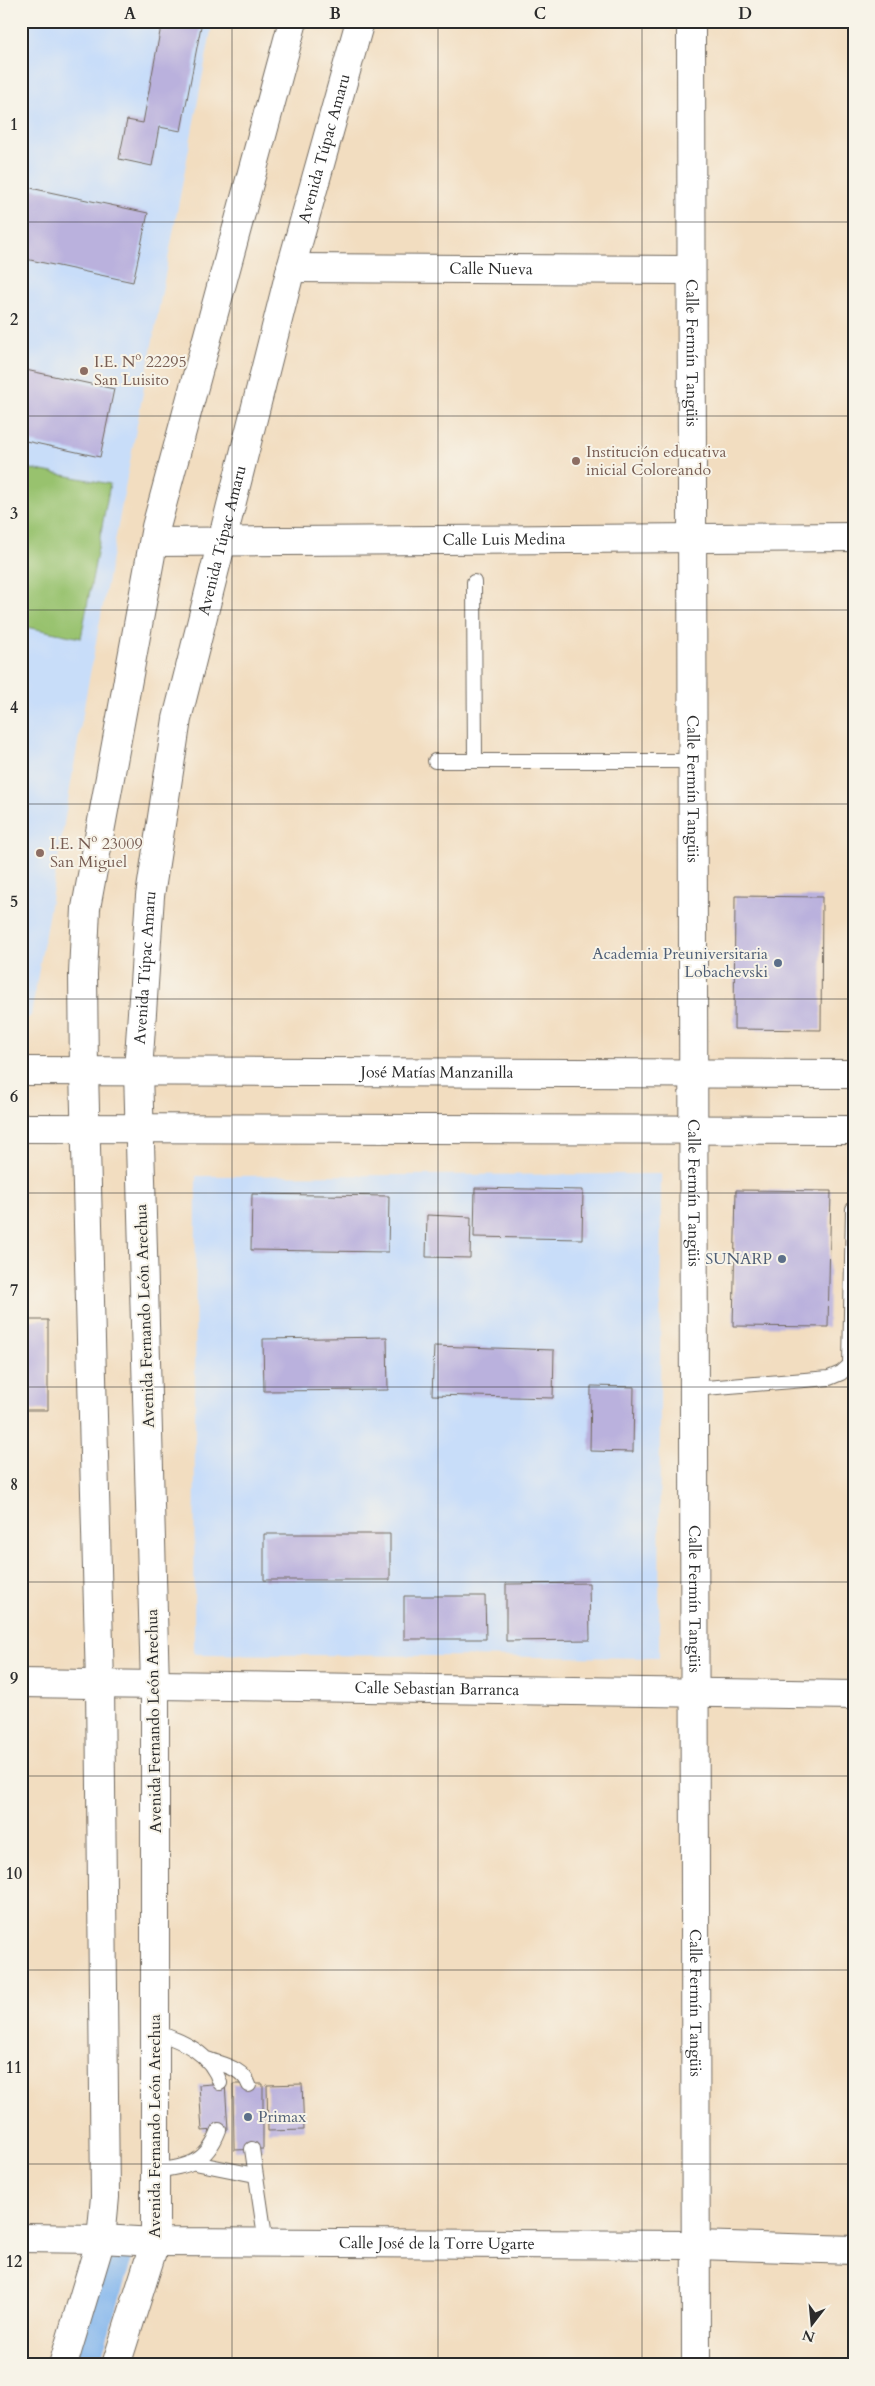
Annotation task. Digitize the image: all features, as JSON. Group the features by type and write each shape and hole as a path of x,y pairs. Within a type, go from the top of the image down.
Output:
{"main road":[{"path":"63,2365 101,2238 104,2197 100,1684 84,1071 83,974 86,908 154,542 293,21"},
{"name":"Avenida Túpac Amaru","path":"138,1071 150,896 177,719 292,268 360,21"},
{"name":"Calle Fermín Tangüis","path":"691,21 690,270 696,2365"},
{"name":"Calle Nueva","path":"292,268 690,270"},
{"name":"Calle Luis Medina","path":"154,542 854,537"},
{"name":"José Matías Manzanilla","path":"21,1070 854,1074"},
{"name":"Avenida Fernando León Arechua","path":"116,2365 155,2242 155,1685 138,1071"},
{"path":"21,1128 854,1130"},
{"name":"Calle Sebastian Barranca","path":"21,1683 854,1695"},
{"name":"Calle José de la Torre Ugarte","path":"21,2238 101,2238 155,2242 266,2243 696,2244 854,2250"}],"lane":[{"path":"474,582 475,762"},
{"path":"435,761 692,761"},
{"path":"693,1389 829,1378 841,1373 850,1365 853,1209"},
{"path":"155,2032 183,2043 206,2059 216,2070 220,2083"},
{"path":"206,2059 238,2071 246,2076 249,2085"},
{"path":"195,2163 207,2152 219,2130"},
{"path":"252,2149 266,2243"},
{"path":"155,2171 195,2163 255,2175"}],"shaded area":[{"name":"I.E. Nº 22295 San Luisito","path":"21,21 213,21 87,690 31,1016 21,1022"},
{"path":"661,1174 659,1658 194,1654 196,1176"}],"green space":[{"path":"21,467 110,484 81,638 21,626"}],"building":[{"path":"162,21 202,21 181,131 159,127 152,166 119,159 127,120 143,123"},
{"path":"21,186 148,213 133,282 21,258"},
{"path":"21,369 114,389 100,457 21,440"},
{"name":"Academia Preuniversitaria Lobachevski","path":"735,896 822,897 821,1030 734,1029"},
{"path":"475,1188 583,1190 582,1239 474,1237"},
{"name":"SUNARP","path":"736,1190 831,1191 828,1327 733,1326"},
{"path":"252,1194 389,1196 388,1252 251,1250"},
{"path":"427,1215 471,1217 470,1258 426,1257"},
{"path":"21,1320 48,1320 48,1410 21,1410"},
{"path":"387,1337 388,1390 264,1391 263,1339"},
{"path":"434,1346 554,1350 553,1398 432,1395"},
{"path":"591,1386 634,1387 633,1452 590,1451"},
{"path":"264,1534 390,1534 390,1580 264,1580"},
{"path":"589,1583 590,1640 506,1641 506,1584"},
{"path":"404,1596 485,1596 486,1639 404,1639"},
{"name":"Primax","path":"225,2083 228,2129 202,2131 199,2085"},
{"name":"Primax","path":"233,2084 263,2084 263,2149 234,2150"},
{"name":"Primax","path":"302,2084 304,2130 268,2131 267,2085"}],"waterway":[{"path":"80,2365 117,2247"}],"place":[{"name":"I.E. Nº 22295 San Luisito","path":"84,371"},
{"name":"Institución educativa inicial Coloreando","path":"576,461"},
{"name":"I.E. Nº 23009 San Miguel","path":"40,853"},
{"name":"Academia Preuniversitaria Lobachevski","path":"778,963"},
{"name":"SUNARP","path":"782,1259"},
{"name":"Primax","path":"248,2117"}]}
